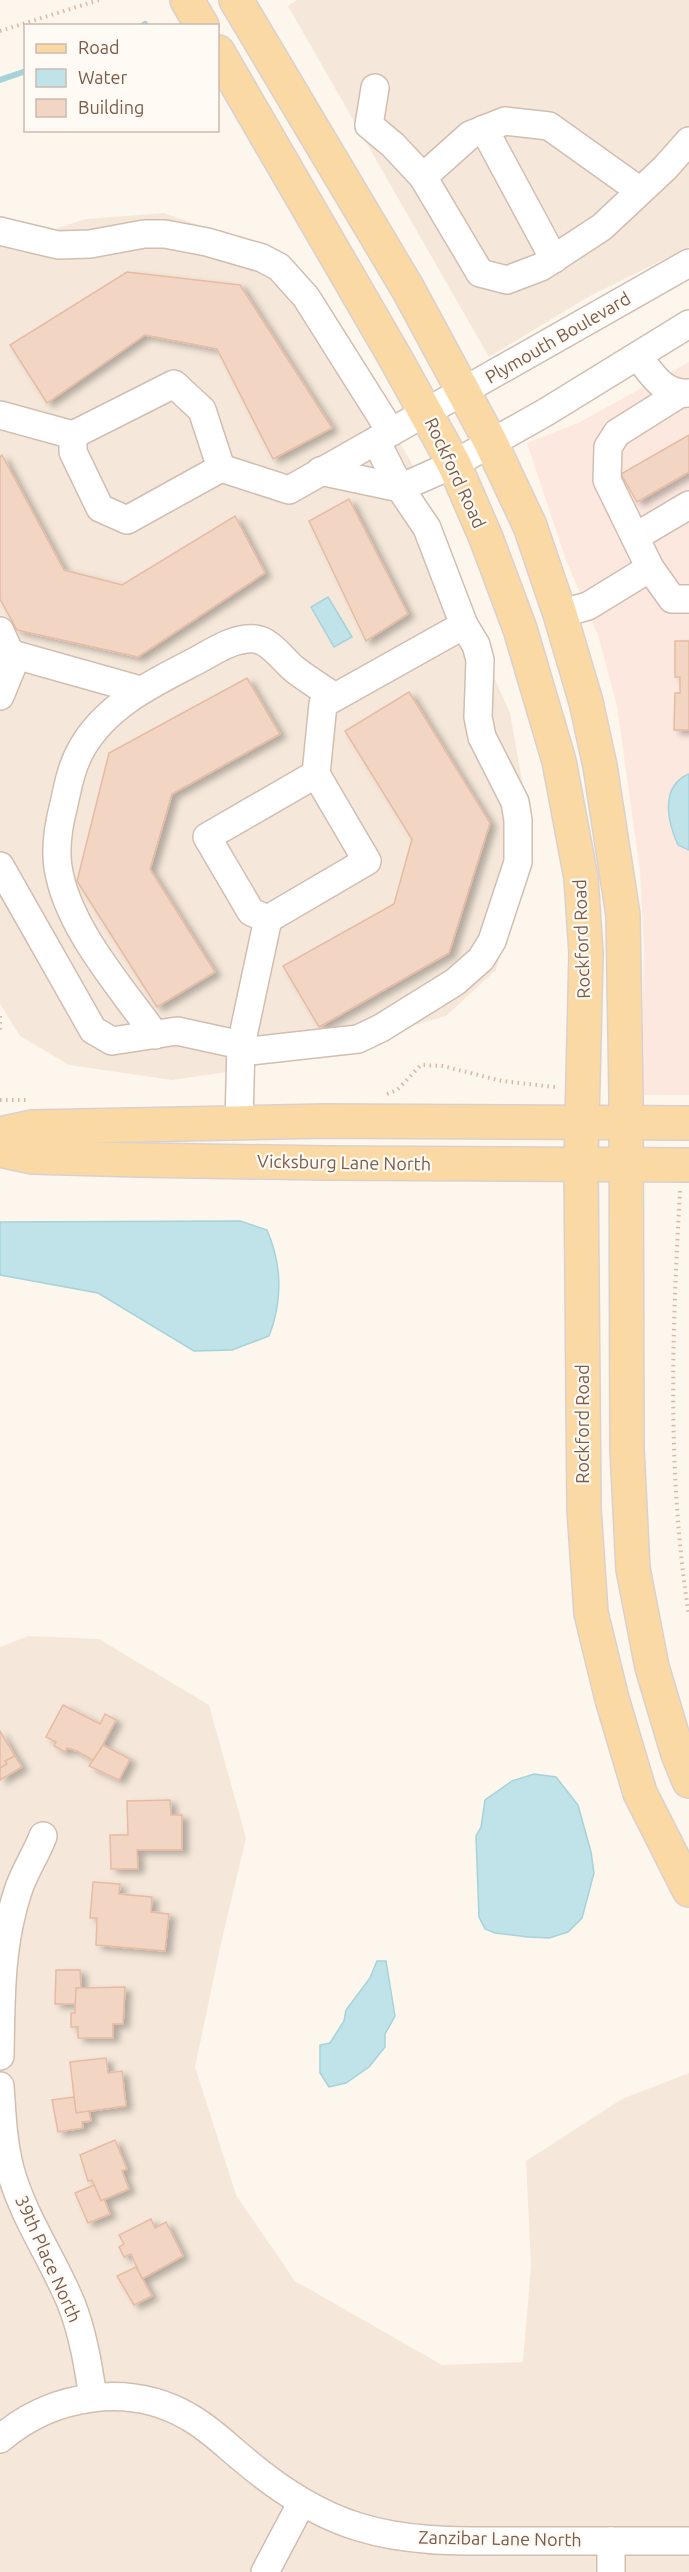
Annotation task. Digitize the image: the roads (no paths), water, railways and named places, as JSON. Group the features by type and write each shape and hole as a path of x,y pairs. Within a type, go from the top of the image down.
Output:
{"main road":[{"path":"187,0 201,24"},
{"name":"Rockford Road","path":"236,0 408,289 490,441 530,526 561,614 586,702 600,766 623,915 627,1449 633,1569 652,1667 678,1754 689,1780"},
{"name":"Rockford Road","path":"219,54 454,464 486,538 520,629 559,761 581,878 586,953 581,1165 584,1509 591,1613 612,1699 640,1793 689,1890"},
{"path":"0,1134 32,1127 239,1122 689,1123"},
{"name":"Vicksburg Lane North","path":"0,1150 32,1157 315,1163 626,1164 685,1177"}],"street":[{"path":"375,88 369,125 393,145 423,177 480,273 507,280 542,267 602,227 665,168 689,141"},
{"path":"423,177 470,135 505,121 549,126 640,191"},
{"path":"484,129 554,259"},
{"path":"0,231 58,245 90,244 144,234 165,234 207,242 262,258 279,267 306,297 383,437 400,488 427,528 464,625 476,645 480,660 478,717 482,737 514,802 518,820 518,862 492,941 481,959 456,982 381,1028 358,1039 241,1048 177,1031 112,1041 93,1030 0,866"},
{"name":"Plymouth Boulevard","path":"221,468 289,490 689,263"},
{"path":"320,471 400,488 454,464 490,441 546,412 689,324"},
{"path":"638,356 655,379 666,389 684,394"},
{"path":"0,415 73,435 174,384 202,410 221,468 127,520 100,508 73,452 73,435"},
{"path":"684,394 617,433 608,447 607,480 650,568 672,599 689,599"},
{"path":"635,537 689,505"},
{"path":"561,614 588,606 650,568"},
{"path":"239,1122 241,1048 268,919 367,861 316,774 323,704 464,625"},
{"path":"155,1035 86,937 63,889 57,865 60,819 71,771 81,749 95,728 140,690 222,646 240,640 256,639 270,646 293,668 335,697"},
{"path":"6,642 140,690"},
{"path":"0,696 15,662 6,642"},
{"path":"268,919 251,912 207,837 316,774"},
{"path":"0,2056 1,1984 5,1935 18,1889 43,1836"},
{"name":"39th Place North","path":"0,2086 2,2124 10,2169 25,2210 71,2303 85,2350 93,2397"},
{"name":"Zanzibar Lane North","path":"0,2439 14,2427 47,2408 93,2397 120,2397 155,2402 190,2417 279,2488 317,2511 360,2528 404,2537 449,2541 689,2541"},
{"path":"265,2572 302,2502"},
{"path":"611,2541 611,2572"}],"water":[{"path":"328,597 352,637 334,647 311,607"},
{"path":"689,774 689,850 678,845 671,825 668,805 674,787"},
{"path":"240,1221 267,1230 276,1256 279,1283 277,1309 269,1336 232,1350 194,1351 98,1293 0,1275 0,1222"},
{"path":"534,1774 556,1777 578,1805 591,1852 594,1873 582,1918 568,1932 549,1938 495,1933 485,1929 479,1917 476,1836 481,1827 485,1800 512,1781"},
{"path":"377,1961 386,1961 395,2016 385,2034 385,2047 369,2067 346,2083 329,2087 320,2073 320,2045 330,2043 344,2021 346,2010 370,1978"}],"waterway":[{"path":"0,80 24,72"}]}
